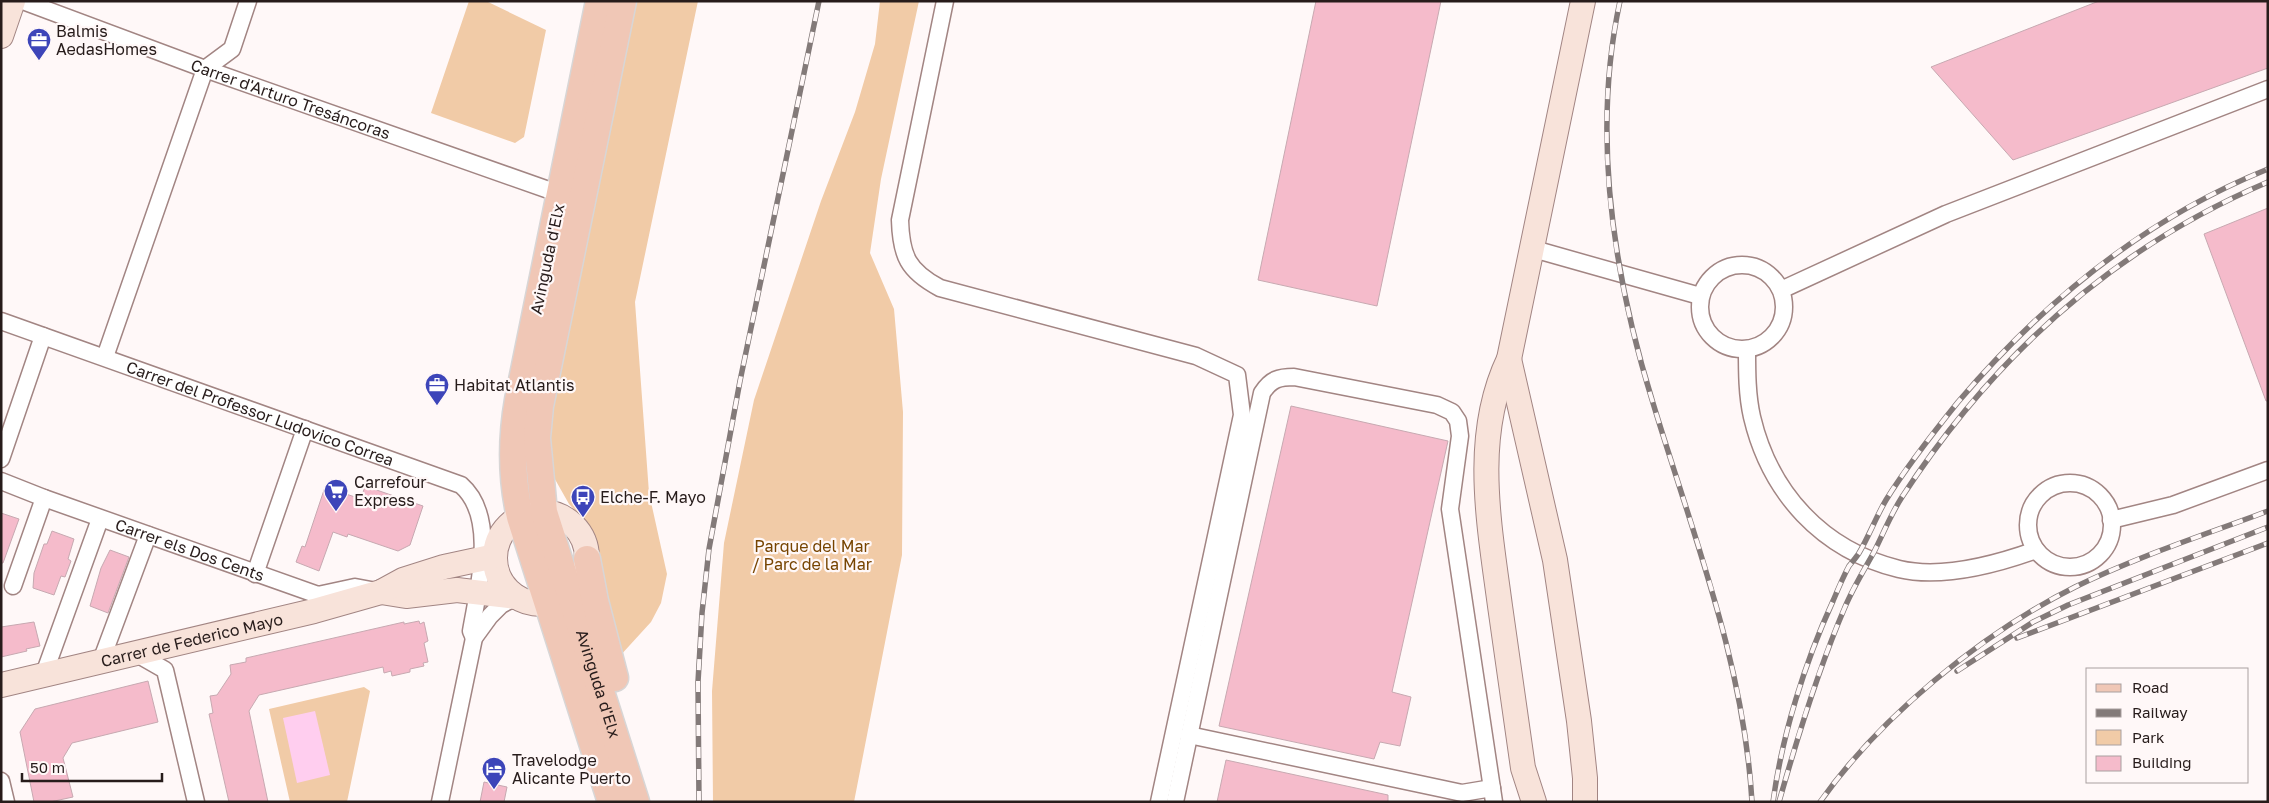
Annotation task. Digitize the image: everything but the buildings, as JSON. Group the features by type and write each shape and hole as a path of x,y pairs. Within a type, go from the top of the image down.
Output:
{"main road":[{"name":"Avinguda d'Elx","path":"599,1 513,430 512,457 514,489 532,515 559,599 636,802"},
{"name":"Avinguda d'Elx","path":"532,515 540,406 623,1"},
{"path":"587,559 610,660 650,802"},
{"name":"Avinguda d'Elx","path":"559,599 611,802"}],"street":[{"path":"1,36 13,1"},
{"name":"Carrer d'Arturo Tresáncoras","path":"23,1 205,69 560,194"},
{"path":"105,357 205,69 232,49 248,1"},
{"path":"945,1 900,220 901,241 908,262 922,278 940,288 1196,356 1237,375 1242,415 1159,802"},
{"path":"1534,802 1523,768 1489,529 1486,491 1486,450 1491,406 1508,358 1583,1"},
{"path":"1781,290 1946,214 2268,89"},
{"path":"1530,248 1700,296"},
{"path":"1741,264 1753,266 1764,271 1781,290 1784,303 1783,316 1778,328 1765,342 1747,350 1733,349 1720,344 1710,336 1702,324 1699,310 1700,296 1706,283 1716,273 1728,267 1741,264"},
{"name":"Carrer del Professor Ludovico Correa","path":"1,321 461,485 469,492 475,504 487,552 471,632 474,638"},
{"path":"1,459 42,336"},
{"path":"1747,350 1751,415 1760,445 1772,473 1790,500 1810,522 1835,540 1870,559 1900,570 1934,572 1980,567 2036,550"},
{"path":"1508,358 1555,560 1579,721 1586,778 1585,802"},
{"path":"1175,802 1189,735 1262,394 1268,384 1279,377 1294,377 1438,404 1452,412 1458,421 1460,436 1450,509 1493,795 1462,793 1189,735"},
{"path":"255,574 305,429"},
{"path":"2111,520 2174,505 2268,470"},
{"name":"Carrer els Dos Cents","path":"1,481 100,519 318,595 355,587 381,592"},
{"path":"2061,484 2074,484 2094,491 2108,506 2111,520 2112,530 2105,548 2095,559 2083,565 2069,567 2056,565 2045,559 2036,550 2030,538 2028,524 2031,511 2038,499 2048,490 2061,484"},
{"path":"12,586 44,498"},
{"path":"532,515 560,516 574,526 582,536 587,559 582,578 559,599 533,603 516,597 500,579 487,552 499,541 507,527 532,515"},
{"path":"44,674 100,519"},
{"path":"101,661 148,535"},
{"name":"Carrer de Federico Mayo","path":"1,686 44,674 137,654 381,592 403,580 487,552"},
{"name":"Carrer de Federico Mayo","path":"381,592 406,596 447,590 478,591 516,597"},
{"path":"440,802 474,638 490,616 501,605 516,597"},
{"path":"137,654 165,670 196,802"},
{"path":"1,781 6,802"}],"green space":[{"path":"469,1 486,1 546,30 524,137 515,143 431,113"},
{"path":"633,1 698,1 635,302 649,493 667,574 661,603 651,622 619,657 599,555 591,528 569,504 552,474 548,431"},
{"name":"Parque del Mar / Parc de la Mar","path":"880,1 919,1 881,179 870,253 894,309 903,412 902,555 854,802 713,802 712,691 724,543 754,400 821,201 855,112 875,44"},
{"path":"364,687 370,691 347,802 290,802 269,709"}],"shaded area":[{"path":"315,711 330,775 297,783 283,718"}],"railway":[{"path":"699,802 698,682 702,613 709,549 740,381 819,1"},
{"path":"1620,1 1611,51 1607,102 1607,153 1617,254 1639,354 1715,600 1728,649 1747,750 1752,802"},
{"path":"1773,802 1782,751 1796,699 1813,649 1841,583 1849,566 1863,547 1886,500 1911,462 1939,426 1991,365 2025,330 2099,266 2179,212 2223,189 2268,169"},
{"path":"1779,802 1817,679 1848,600 1902,497 1937,446 1976,398 2017,353 2061,312 2108,274 2158,239 2212,209 2268,182"},
{"path":"1820,802 1844,770 1902,709 1935,680 2004,628 2040,606 2098,576 2268,511"},
{"path":"1957,671 2033,622 2068,605 2268,527"},
{"path":"2017,638 2268,543"}],"place":[{"name":"Balmis AedasHomes","path":"39,61"},
{"name":"Habitat Atlantis","path":"437,406"},
{"name":"Carrefour Express","path":"336,512"},
{"name":"Elche-F. Mayo","path":"583,518"},
{"name":"Travelodge Alicante Puerto","path":"494,790"}]}
